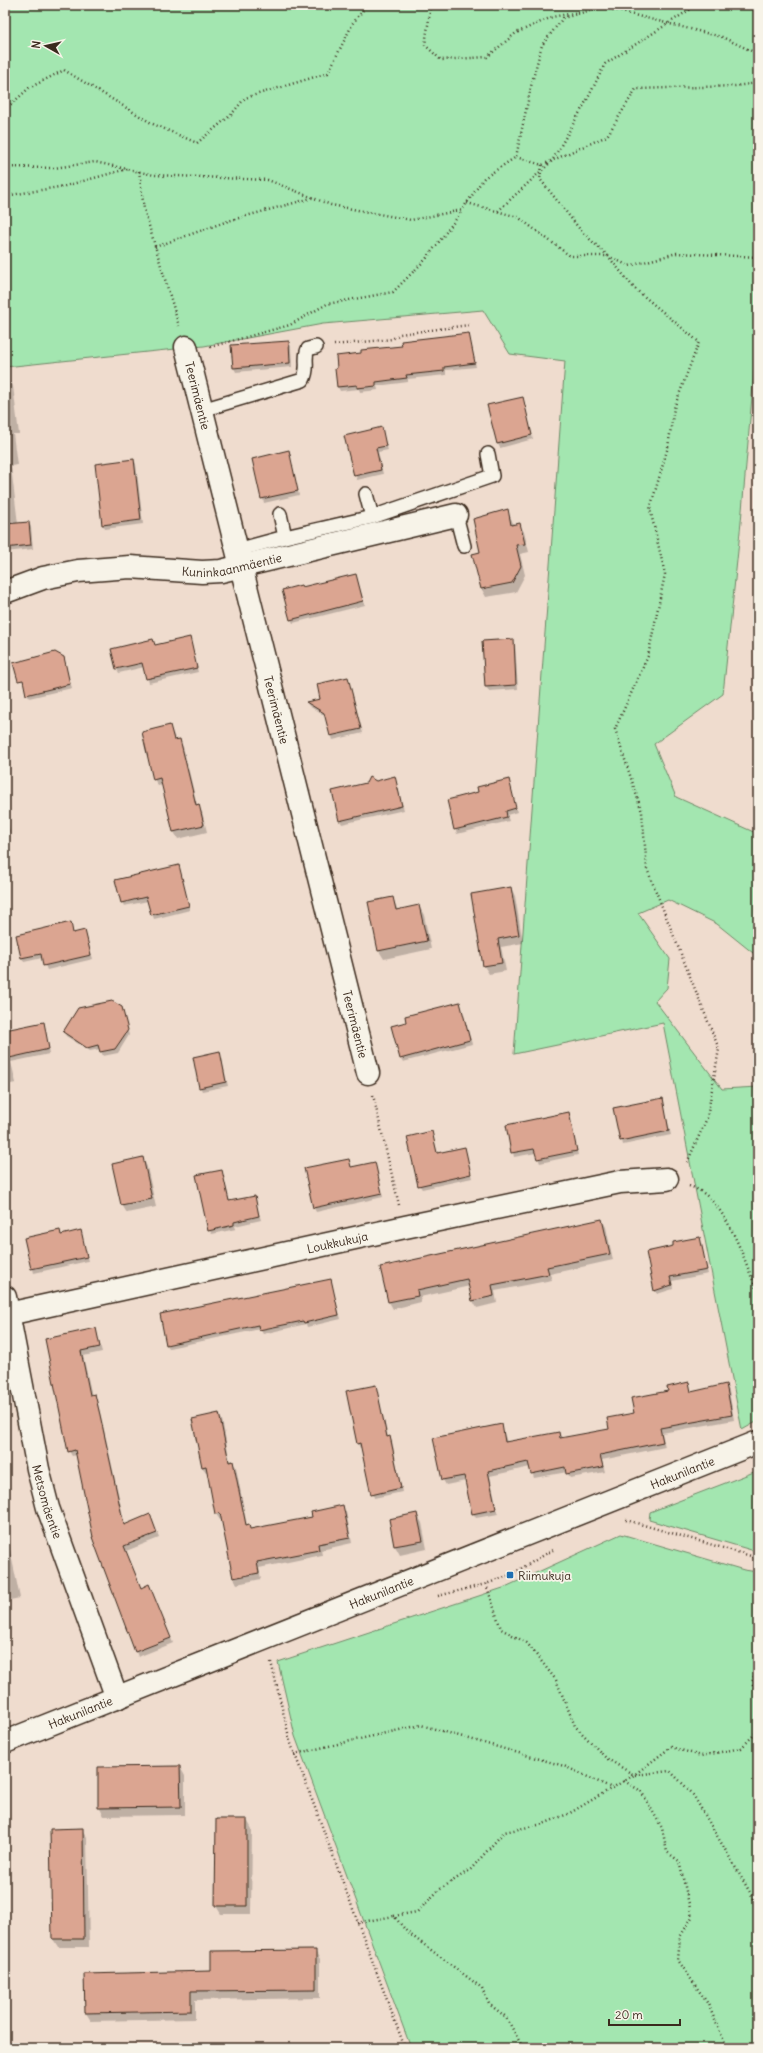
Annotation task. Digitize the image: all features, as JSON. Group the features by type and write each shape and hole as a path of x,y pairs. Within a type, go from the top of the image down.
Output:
{"street":[{"name":"Teerimäentie","path":"186,347 368,1073"},
{"name":"Kuninkaanmäentie","path":"5,592 42,578 78,571 130,567 202,572 222,571 239,558 456,515"},
{"name":"Loukkukuja","path":"7,1305 405,1227 620,1182 667,1179"},
{"name":"Metsomäentie","path":"7,1305 38,1469 48,1508 117,1698"},
{"name":"Hakunilantie","path":"5,1742 758,1442"}],"lane":[{"path":"202,410 303,380 308,371 306,353 308,349 316,347"},
{"path":"239,558 285,537 372,517 492,476 488,454"},
{"path":"366,494 372,517"},
{"path":"280,514 285,537"},
{"path":"456,515 464,546"}],"path":[{"path":"5,110 29,88 64,70 152,124 197,143 231,115 245,98 328,73 353,23 367,5"},
{"path":"431,5 425,45 441,60 487,57 516,33 537,24 552,18 602,6 613,5"},
{"path":"497,211 552,161 588,98 605,64 670,24 697,5"},
{"path":"192,371 206,348 290,325 327,304 393,292 426,259 484,178 516,157 532,82 542,45 563,18 602,6 722,37 758,54"},
{"path":"516,157 542,165 607,136 636,89 735,86 758,83"},
{"path":"5,167 54,168 95,162 154,175 268,180 332,206 411,220 462,210"},
{"path":"542,165 540,179 582,232 608,256 634,288 699,342 674,408 668,447 650,509 665,574 648,656 615,729 642,812 647,869 719,1049 707,1118 685,1169 667,1179"},
{"path":"5,196 65,186 127,169"},
{"path":"139,171 144,209 186,347"},
{"path":"155,247 228,221 312,198"},
{"path":"467,203 518,217 570,256 608,256 629,266 677,253 758,257"},
{"path":"335,345 392,339 400,334 469,325"},
{"path":"368,1073 405,1227"},
{"path":"667,1179 693,1187 707,1195 732,1228 758,1293"},
{"path":"621,1519 758,1558"},
{"path":"486,1584 501,1629 527,1643 556,1680 576,1726 606,1758 634,1775 670,1771 692,1793 758,1906"},
{"path":"270,1659 294,1754 405,2048"},
{"path":"758,1665 752,1682 758,1699"},
{"path":"294,1754 421,1725 564,1766 612,1788"},
{"path":"357,1923 417,1912 439,1890 471,1869 504,1832 543,1824 570,1813 634,1775 670,1747 701,1756 741,1748 758,1731"},
{"path":"624,1781 641,1791 662,1828 667,1852 679,1861 692,1917 680,1937 678,1960 688,1978 708,2004 727,2048"},
{"path":"394,1916 407,1932 482,1988 489,2004 506,2017 523,2048"}],"green space":[{"path":"5,5 758,5 758,328 741,522 723,694 654,744 676,797 758,834 758,957 717,924 668,900 638,913 670,959 667,988 655,1001 722,1089 758,1087 758,1421 742,1430 663,1023 514,1054 565,361 510,354 483,310 323,324 204,346 5,367"},
{"path":"754,1472 758,1484 758,1552 649,1520 650,1512"},
{"path":"621,1534 744,1570 758,1572 758,2048 411,2048 295,1736 278,1662 503,1588"}],"building":[{"path":"469,333 475,363 444,367 444,371 406,375 407,378 376,382 376,386 357,388 357,385 337,387 335,369 337,368 336,356 361,353 361,350 402,346 401,341"},
{"path":"289,341 290,363 233,368 231,345"},
{"path":"523,397 532,435 497,444 487,405"},
{"path":"382,427 386,446 376,448 381,470 354,476 344,436"},
{"path":"289,450 298,491 261,499 252,459"},
{"path":"134,459 141,520 102,525 95,464"},
{"path":"508,509 511,525 520,523 525,544 516,545 521,566 512,583 481,589 472,554 480,552 473,519"},
{"path":"29,522 31,545 5,548 5,524"},
{"path":"356,574 363,601 290,620 282,590 301,585 302,587"},
{"path":"190,637 197,668 146,679 142,663 116,669 111,649 153,639 155,645"},
{"path":"514,639 516,685 485,687 482,641"},
{"path":"55,652 64,657 70,684 26,695 23,680 18,681 13,663"},
{"path":"348,677 361,729 330,736 324,713 306,702 320,699 317,684"},
{"path":"170,725 174,740 180,739 196,805 199,804 204,825 173,832 160,778 153,780 142,732"},
{"path":"395,776 402,806 339,821 332,791 366,783 369,777 376,781"},
{"path":"509,779 516,808 506,811 507,817 454,830 447,800 478,792 477,787"},
{"path":"179,865 189,906 151,915 146,897 121,903 115,880"},
{"path":"511,887 519,935 498,939 502,963 483,966 471,894"},
{"path":"393,897 396,910 419,905 427,941 378,951 368,902"},
{"path":"71,922 73,933 85,930 91,955 43,966 41,954 21,958 16,935"},
{"path":"112,1001 122,1007 128,1030 115,1049 100,1052 98,1045 87,1048 63,1032 78,1008"},
{"path":"460,1002 470,1040 400,1059 391,1026 406,1022 405,1016"},
{"path":"44,1022 49,1049 5,1059 5,1030"},
{"path":"220,1051 226,1082 199,1088 193,1057"},
{"path":"663,1098 669,1131 620,1141 613,1108"},
{"path":"569,1112 577,1151 537,1159 534,1149 511,1153 506,1125"},
{"path":"432,1131 437,1153 465,1147 471,1174 418,1186 407,1137"},
{"path":"143,1157 152,1199 121,1205 112,1164"},
{"path":"349,1159 351,1167 375,1162 382,1193 313,1208 304,1168"},
{"path":"222,1170 229,1201 255,1196 259,1216 234,1222 234,1225 208,1231 196,1175"},
{"path":"602,1219 610,1254 547,1267 549,1274 492,1285 494,1296 472,1301 467,1279 417,1290 418,1296 388,1302 380,1267"},
{"path":"60,1230 61,1235 81,1230 87,1257 31,1269 24,1238"},
{"path":"700,1237 707,1270 670,1277 672,1285 654,1291 646,1252 673,1246 673,1242"},
{"path":"331,1279 339,1315 304,1323 303,1321 259,1330 258,1325 166,1345 160,1314"},
{"path":"96,1328 100,1347 81,1351 90,1395 95,1394 124,1525 150,1514 157,1533 124,1546 141,1588 149,1584 171,1638 135,1652 92,1537 75,1450 68,1452 45,1339"},
{"path":"689,1382 691,1392 726,1384 732,1415 660,1428 663,1442 600,1455 603,1467 566,1474 565,1467 531,1474 528,1462 488,1471 496,1509 472,1514 464,1476 442,1480 433,1438 502,1424 505,1442 559,1432 560,1438 609,1429 607,1418 634,1413 631,1398 668,1391 667,1387"},
{"path":"376,1385 387,1437 390,1436 401,1488 371,1495 360,1443 357,1444 346,1391"},
{"path":"219,1413 229,1462 233,1461 246,1525 249,1524 250,1529 312,1517 311,1512 343,1505 350,1538 318,1544 319,1550 257,1562 259,1573 233,1578 220,1513 215,1514 206,1466 202,1467 192,1419"},
{"path":"417,1513 423,1541 394,1546 389,1519"},
{"path":"180,1766 181,1807 98,1808 98,1767"},
{"path":"216,1819 247,1819 247,1906 215,1906"},
{"path":"83,1828 84,1939 52,1939 50,1829"},
{"path":"316,1950 316,1990 191,1991 191,2011 85,2013 84,1974 211,1971 211,1951"}],"place":[{"name":"Riimukuja","path":"510,1575"}]}
